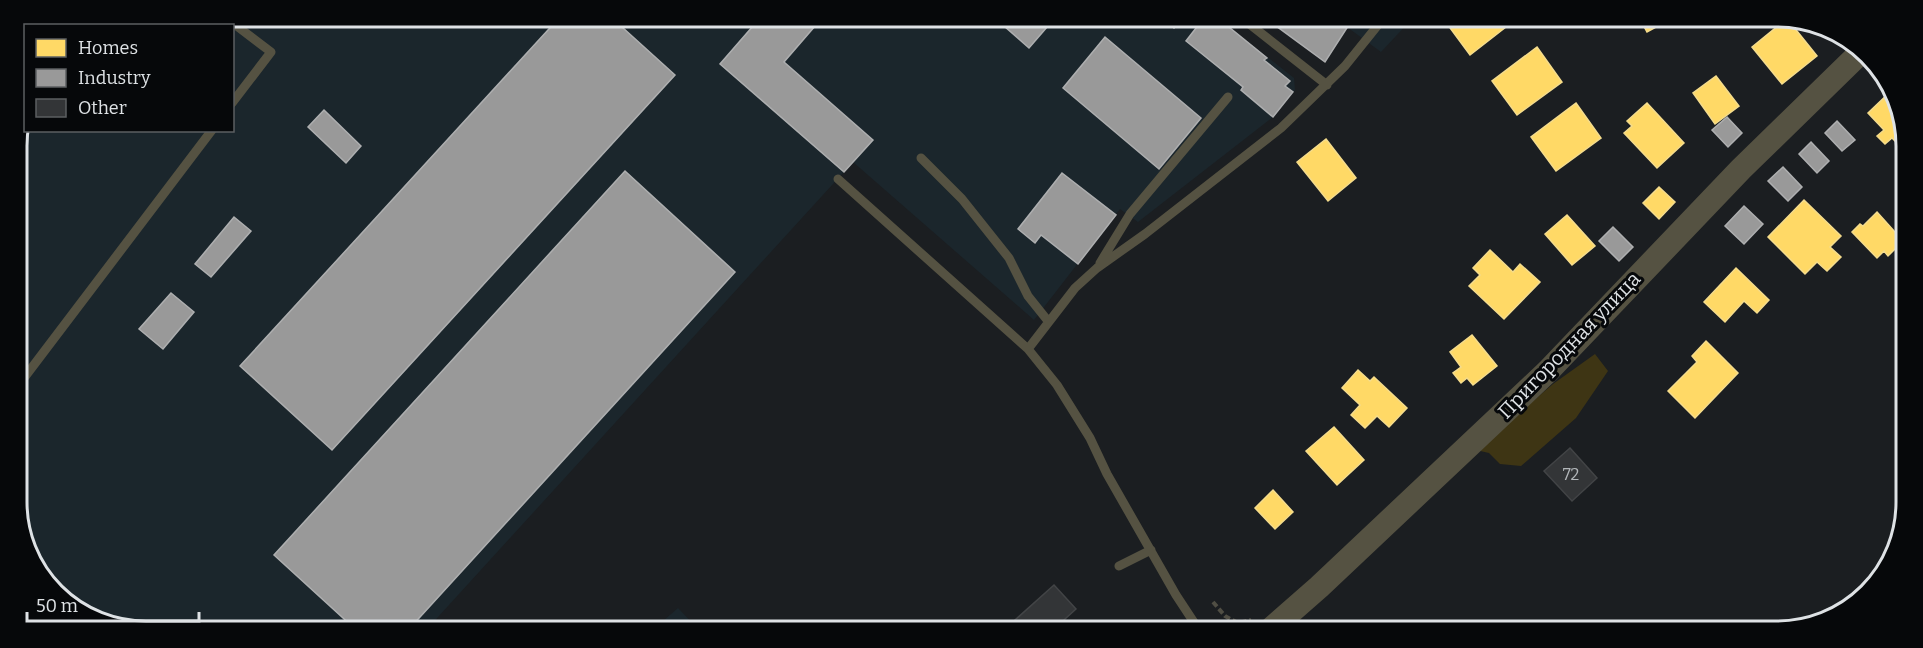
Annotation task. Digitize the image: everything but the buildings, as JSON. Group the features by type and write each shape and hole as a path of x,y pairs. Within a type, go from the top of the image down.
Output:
{"street":[{"name":"Пригородная улица","path":"1265,621 1319,587 1548,371 1741,169 1856,57"}],"lane":[{"path":"234,100 271,52 238,27"},
{"path":"1252,27 1327,85"},
{"path":"1028,349 1075,288 1097,268 1281,128 1345,66 1376,27"},
{"path":"1097,268 1130,214 1228,97"},
{"path":"27,374 210,132"},
{"path":"921,158 962,199 1009,258 1028,296 1048,321"},
{"path":"838,179 1028,349 1057,385 1090,438 1107,474 1193,621"},
{"path":"1119,566 1151,550"}],"path":[{"path":"1213,602 1225,616 1234,621"}],"shaded area":[{"path":"234,27 1229,27 1294,78 1295,90 1273,117 1138,222 1120,209 1034,320 853,162 434,621 130,620 100,612 73,596 52,575 39,555 29,525 27,502 28,132 234,132"},
{"path":"1278,27 1347,27 1325,62"},
{"path":"1347,27 1404,27 1381,52"},
{"path":"1595,354 1608,371 1576,418 1521,466 1500,464 1489,453 1476,450 1553,384"},
{"path":"678,608 690,621 663,621"}]}
